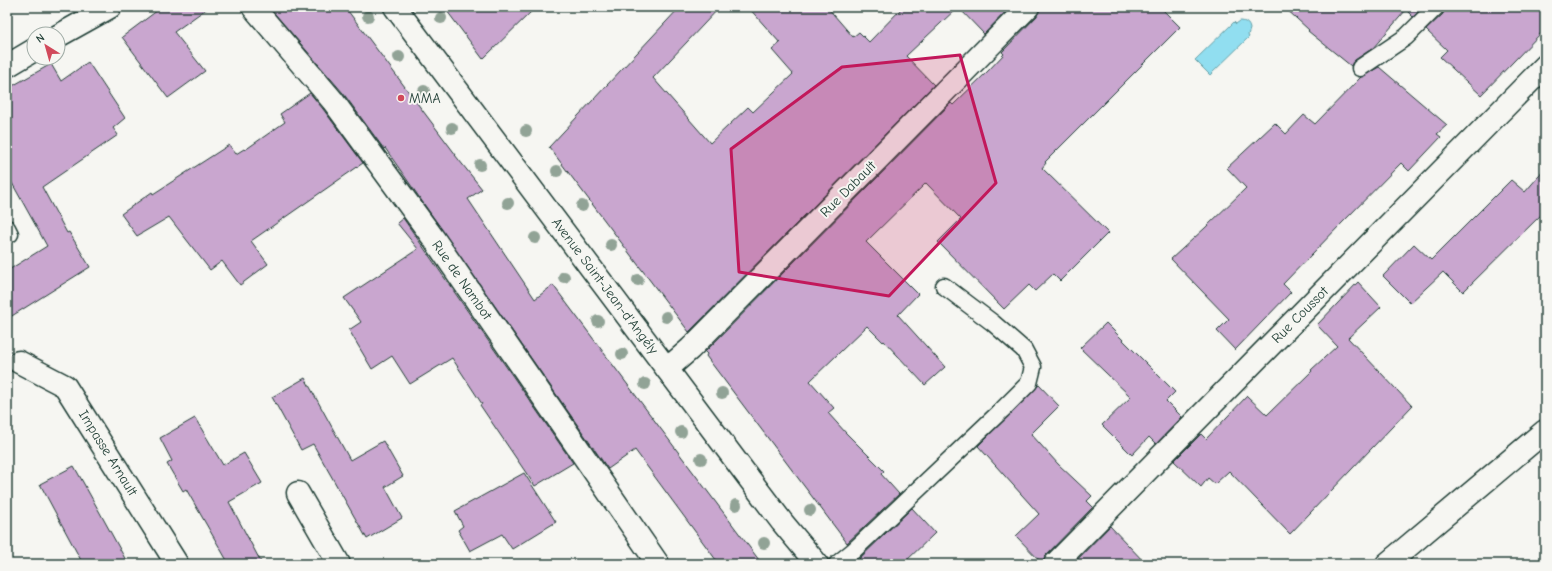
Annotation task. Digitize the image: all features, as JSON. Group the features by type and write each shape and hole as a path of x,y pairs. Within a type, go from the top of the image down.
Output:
{"street":[{"path":"66,32 110,7"},
{"name":"Rue de Nambot","path":"253,7 333,101 434,239 658,564"},
{"name":"Avenue Saint-Jean-d'Angély","path":"395,7 782,522 817,564"},
{"name":"Rue Dabault","path":"667,369 690,349 1028,7"},
{"path":"7,66 26,55"},
{"name":"Rue Coussot","path":"1055,564 1545,66"},
{"name":"Impasse Arnault","path":"19,362 65,386 177,564"},
{"path":"1387,564 1545,431"},
{"path":"298,493 339,564"}],"lane":[{"path":"1360,68 1406,37 1436,7"},
{"path":"837,564 853,551 997,416 1029,383 1033,368 1024,350 993,323 944,286"}],"highlighted area":[{"path":"960,55 996,183 889,296 739,272 731,149 842,67"}],"water":[{"path":"1240,21 1249,25 1249,37 1210,75 1195,60 1234,22 1236,24"}],"building":[{"path":"162,7 209,7 174,32 205,71 168,98 122,37"},
{"path":"269,7 345,7 482,189 468,199 535,299 553,285 762,564 719,564 635,450 608,469 385,148 384,149 343,93"},
{"path":"444,7 536,7 483,59"},
{"path":"680,7 720,7 653,78 710,143 748,107 753,112 793,74 772,50 780,43 748,7 827,7 853,37 859,32 869,42 903,7 958,7 906,56 934,85 689,332 549,147"},
{"path":"958,7 1010,7 984,34"},
{"path":"1040,7 1160,7 1180,27 1045,162 1046,163 1042,168 1108,233 1060,281 1053,274 1035,291 1029,285 1004,309 938,242 961,219 926,183 866,242 918,294 898,315 945,367 925,385 884,341 883,342 867,326 810,381 834,408 828,413 884,471 881,474 899,494 847,543 706,356 707,354 705,352 951,103 953,105 988,71 1004,54 1002,52 1037,16"},
{"path":"1284,7 1423,7 1413,17 1406,10 1373,48 1355,60 1351,66 1308,31 1309,30"},
{"path":"1445,7 1545,7 1545,29 1481,95 1440,57 1447,50 1426,30 1443,14"},
{"path":"88,62 125,118 113,128 118,135 42,187 67,233 69,232 90,267 7,319 7,271 47,246 7,174 7,89 47,66 52,66 61,81"},
{"path":"1379,67 1447,125 1437,134 1441,137 1409,171 1401,163 1283,284 1291,292 1235,350 1217,331 1229,319 1171,259 1246,188 1227,168 1275,123 1286,134 1304,115 1315,124 1361,77"},
{"path":"310,93 363,163 251,241 268,264 240,285 222,261 210,270 169,217 137,236 121,214 152,192 153,194 229,145 236,154 244,149 245,150 285,122 280,114"},
{"path":"1545,169 1545,211 1463,292 1443,272 1410,303 1383,276 1414,244 1431,260 1511,180 1525,192"},
{"path":"403,218 573,463 535,486 480,405 482,404 452,358 410,384 392,356 372,369 349,330 361,322 344,298 418,249 397,223"},
{"path":"1358,282 1381,307 1348,338 1412,406 1290,534 1229,471 1215,484 1208,478 1201,487 1174,461 1201,434 1206,439 1247,396 1267,415 1337,346 1317,325"},
{"path":"1106,323 1175,392 1166,401 1182,417 1156,444 1149,437 1132,455 1102,425 1131,397 1080,348"},
{"path":"305,378 350,460 383,441 403,476 385,487 402,518 367,539 313,444 301,450 272,397"},
{"path":"1039,385 1059,406 1031,434 1058,464 1092,496 1087,501 1093,507 1046,555 1043,564 1016,536 1039,514 978,446"},
{"path":"195,418 223,465 244,453 262,483 229,502 262,564 229,564 186,489 183,491 167,464 172,461 160,438"},
{"path":"74,466 128,564 83,564 40,484"},
{"path":"524,473 556,522 512,549 502,534 470,551 458,530 463,526 455,511"},
{"path":"912,508 935,533 903,564 863,564 859,559"},
{"path":"1110,526 1146,564 1073,564"}],"place":[{"name":"MMA","path":"401,98"}]}
